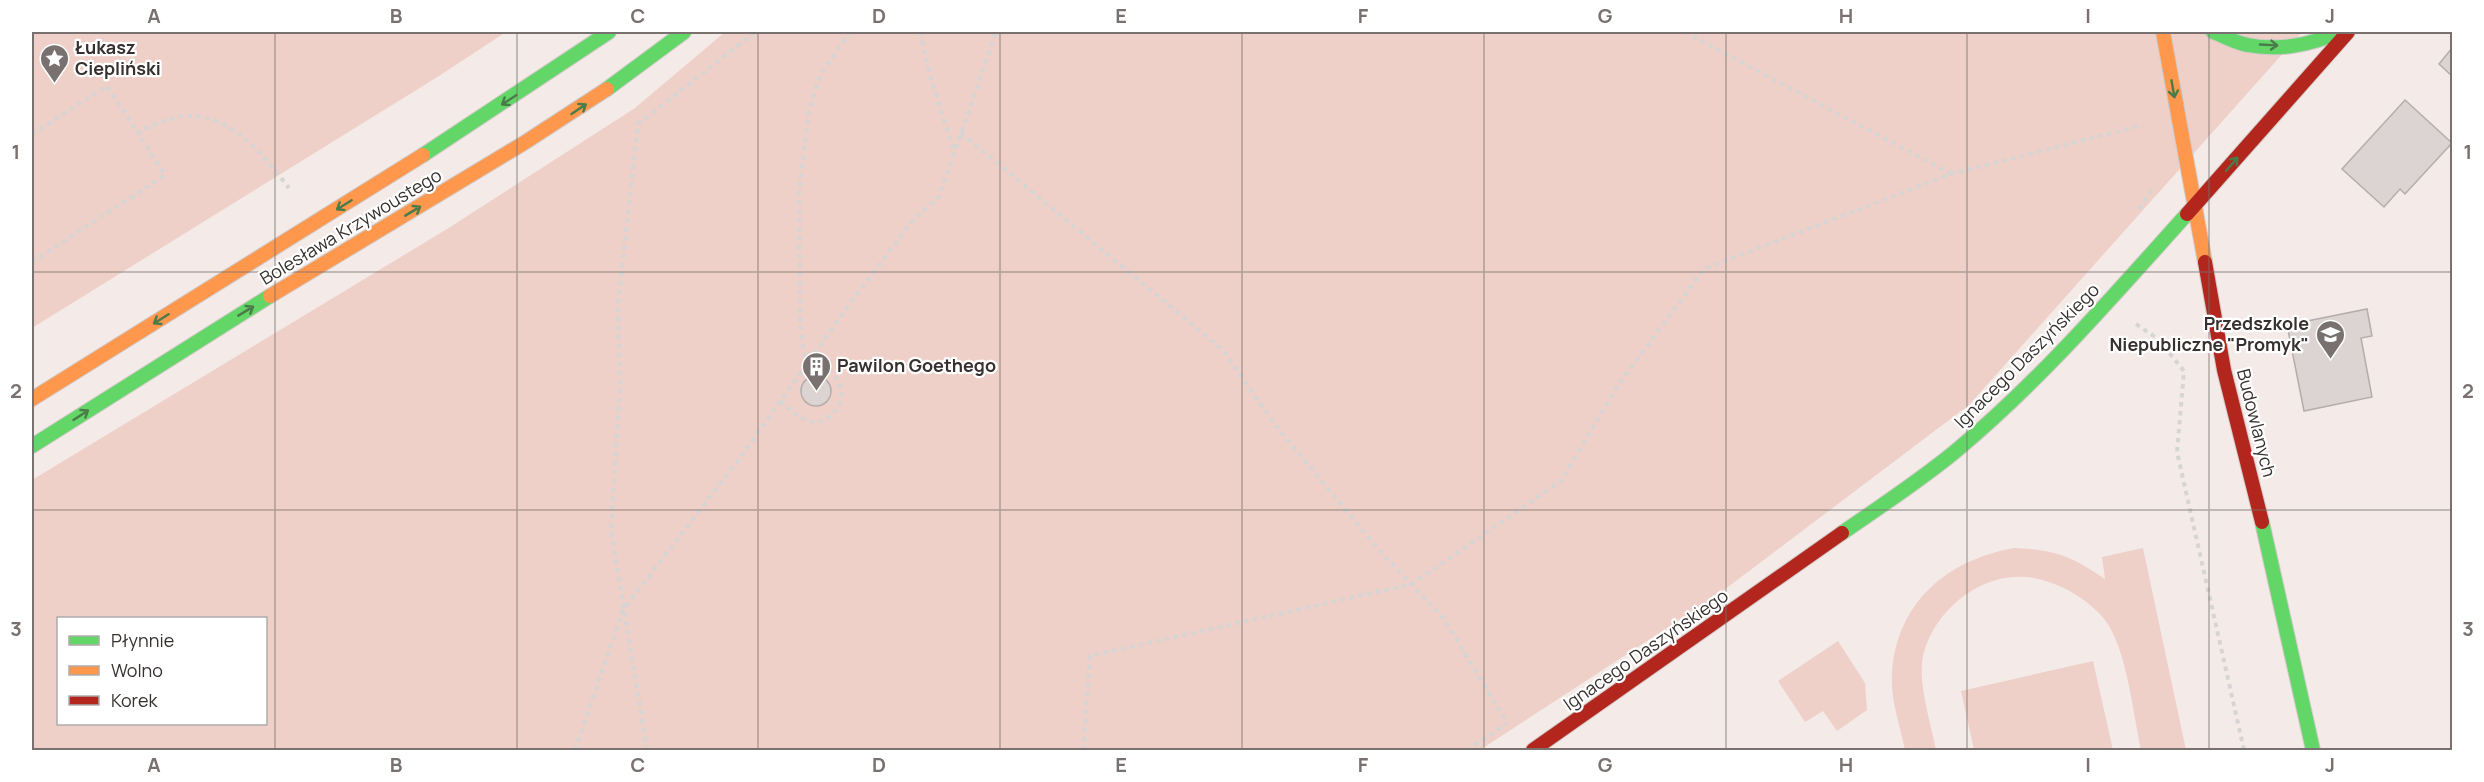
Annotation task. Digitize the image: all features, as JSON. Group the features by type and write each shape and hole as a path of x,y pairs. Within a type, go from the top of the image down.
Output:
{"street":[{"name":"Bolesława Krzywoustego","path":"32,399 368,190 609,32"},
{"name":"Bolesława Krzywoustego","path":"32,446 207,334 544,133 631,74 684,32"},
{"name":"Budowlanych","path":"2163,32 2224,370 2263,526 2313,750"},
{"path":"2213,32 2248,45 2288,47 2329,37 2339,32"},
{"name":"Ignacego Daszyńskiego","path":"1533,750 1924,476 1974,438 2009,405 2194,208 2348,32"}],"path":[{"path":"646,750 611,530 620,388 618,304 638,124 755,32"},
{"path":"806,366 800,326 799,189 808,111 820,75 850,32"},
{"path":"920,32 932,83 955,152"},
{"path":"574,750 623,610 739,459 913,220 939,197 996,32"},
{"path":"1685,32 1951,174"},
{"path":"32,131 107,86 165,175 32,262"},
{"path":"138,133 154,123 171,117 189,114 206,117 228,127 249,142 289,188"},
{"path":"1083,750 1090,656 1412,584 1561,481 1618,385 1704,269 1951,174 2143,125"},
{"path":"961,133 1223,350 1276,426 1379,550 1444,619 1507,723"},
{"path":"2137,212 2155,183"},
{"path":"2134,322 2158,339 2184,371 2177,452 2244,750"},
{"path":"780,401 804,419 817,422 827,421 839,407 842,390 838,382 813,355"},
{"path":"1467,750 1517,716"}],"shaded area":[{"path":"32,32 506,32 439,76 32,328"},
{"path":"725,32 2302,32 1969,405 1716,596 1480,750 32,750 32,480 447,229 635,108"},
{"path":"2014,548 2041,550 2063,556 2105,579 2102,557 2143,548 2186,750 2141,750 2119,647 2113,632 2098,612 2080,597 2048,581 2009,577 1993,581 1963,597 1950,608 1930,636 1924,652 1922,675 1936,750 1905,750 1892,683 1896,648 1904,625 1915,605 1947,574 1990,554"},
{"path":"1838,641 1865,683 1867,710 1837,731 1823,711 1805,722 1778,681"},
{"path":"2093,661 2113,750 1974,750 1961,691"}],"building":[{"path":"2452,48 2452,76 2439,64"},
{"path":"2405,100 2452,143 2405,194 2400,189 2384,207 2342,169"},
{"path":"2367,309 2372,336 2361,338 2372,397 2304,411 2287,325"},
{"name":"Pawilon Goethego","path":"816,376 827,380 831,391 827,402 816,406 805,402 801,391 805,380"}],"traffic: fast":[{"path":"423,155 609,32"},
{"path":"607,89 684,32"},
{"path":"2213,32 2259,47 2283,47 2306,43 2339,32"},
{"path":"1842,533 1929,472 1988,423 2076,336 2187,214"},
{"path":"32,446 270,296"},
{"path":"2262,522 2313,750"}],"traffic: slow":[{"path":"2163,32 2205,262"},
{"path":"270,296 524,143 607,89"},
{"path":"32,399 423,155"}],"traffic: jam":[{"path":"2187,214 2348,32"},
{"path":"2205,262 2224,370 2262,522"},
{"path":"1533,750 1842,533"}],"place":[{"name":"Łukasz Ciepliński","path":"54,84"},
{"name":"Przedszkole Niepubliczne \"Promyk\"","path":"2330,360"},
{"name":"Pawilon Goethego","path":"816,392"}]}
